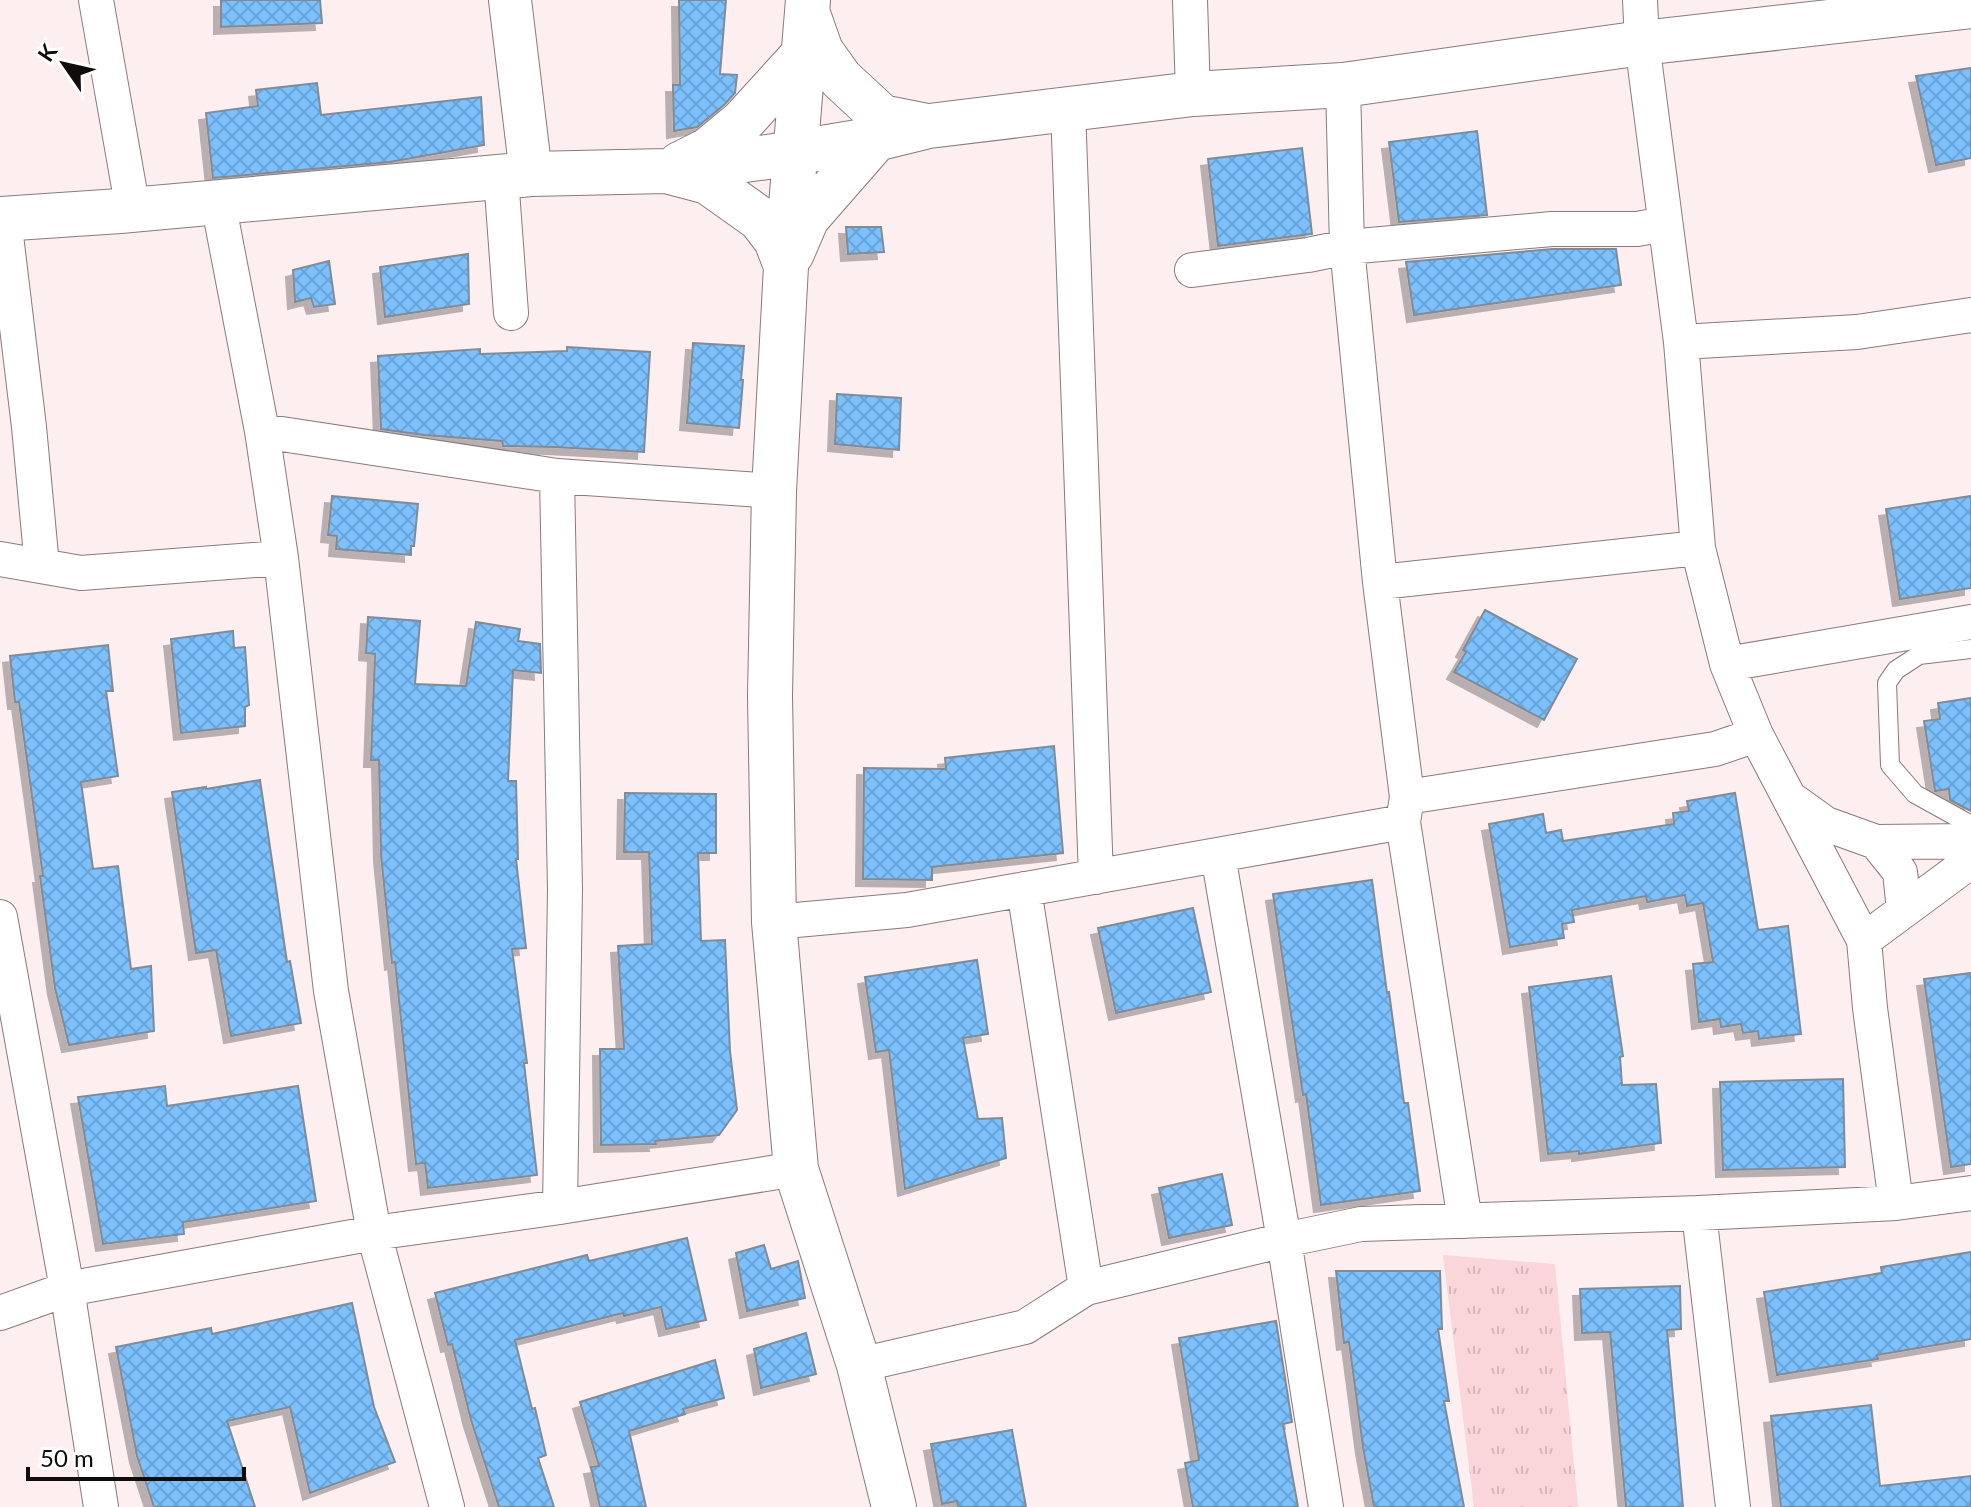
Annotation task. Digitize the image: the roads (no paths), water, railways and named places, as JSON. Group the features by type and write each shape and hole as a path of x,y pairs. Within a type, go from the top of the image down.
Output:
{"main road":[{"path":"2,219 516,175 666,171 876,139 929,126 1193,94 1343,85 1911,6 1971,6"},
{"path":"666,171 708,150 742,122 806,22"},
{"path":"806,22 841,79 882,117 929,126"},
{"path":"806,22 786,266 774,491 770,696 774,922 796,1169 859,1365 894,1507"},
{"path":"786,266 807,218 876,139"},
{"path":"666,171 708,182 760,219 776,240 786,266"}],"street":[{"path":"96,0 133,210"},
{"path":"510,0 516,175 511,313"},
{"path":"1190,0 1193,94"},
{"path":"1640,0 1642,43 1681,342 1698,548 1727,664 1756,735 1864,940 1896,1203"},
{"path":"1343,85 1347,247 1380,582 1405,810 1465,1221"},
{"path":"1068,109 1096,877"},
{"path":"218,202 262,431 281,558 331,991 374,1233 447,1507"},
{"path":"2,219 29,427 42,566"},
{"path":"1192,270 1347,247 1552,229 1637,229 1665,224"},
{"path":"1681,342 1857,332 1971,315"},
{"path":"262,431 557,476 774,491"},
{"path":"557,476 565,889 560,1207"},
{"path":"1380,582 1698,548"},
{"path":"0,559 81,573 281,558"},
{"path":"1727,664 1971,622"},
{"path":"774,922 907,910 1218,855 1405,810 1715,749 1756,735"},
{"path":"1789,797 1826,824 1876,842 1971,841"},
{"path":"1876,842 1900,872 1904,910"},
{"path":"1218,855 1326,1507"},
{"path":"1864,940 1971,861"},
{"path":"1024,889 1086,1288"},
{"path":"0,917 67,1289 101,1507"},
{"path":"0,1313 67,1289 374,1233 796,1169"},
{"path":"859,1365 1025,1327 1086,1288 1361,1224 1896,1203 1971,1193"},
{"path":"1699,1213 1733,1507"}],"lane":[{"path":"1971,649 1919,655 1896,670 1887,683 1890,765 1915,794 1971,825"}]}
